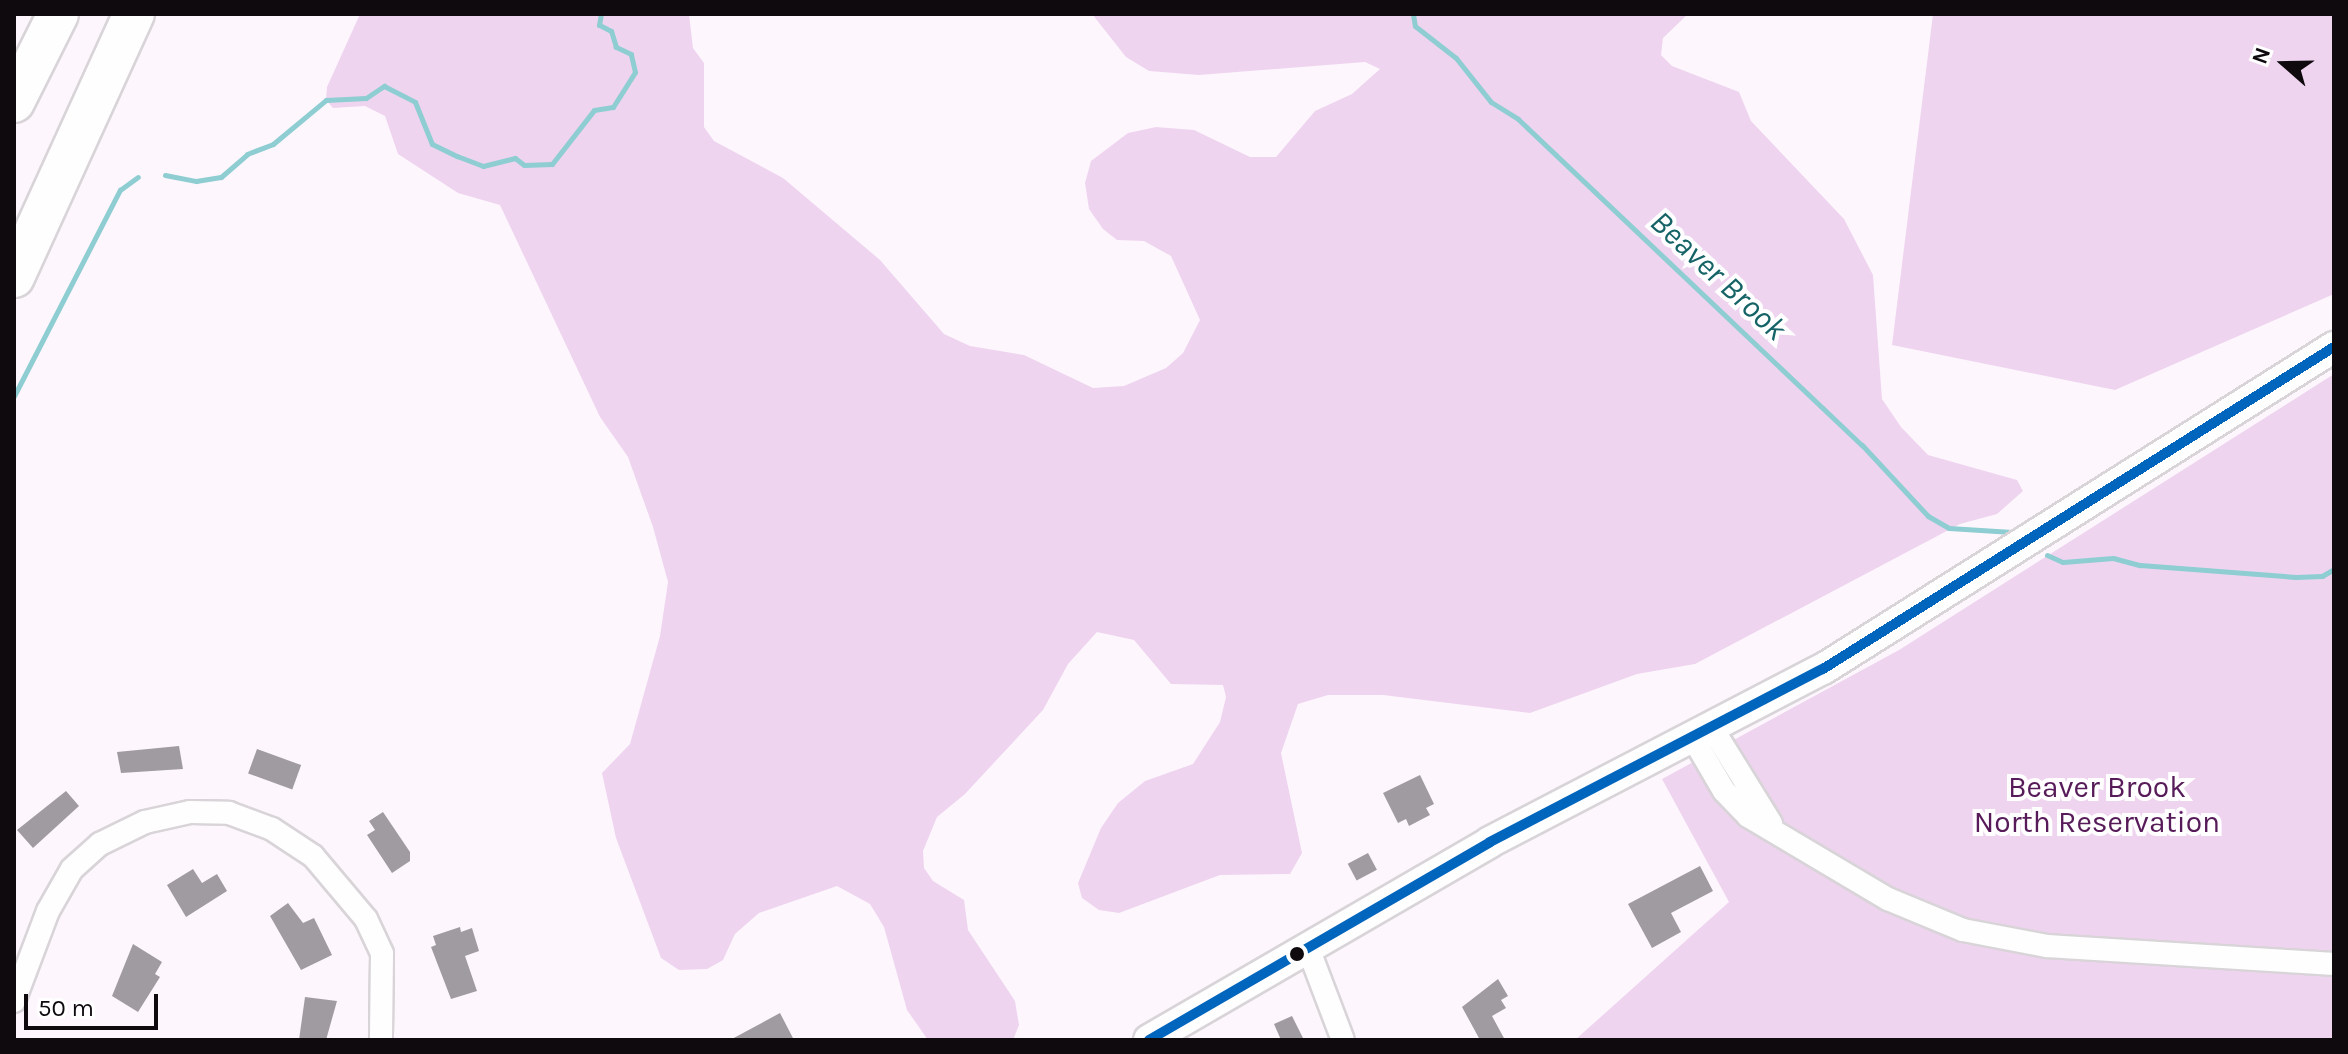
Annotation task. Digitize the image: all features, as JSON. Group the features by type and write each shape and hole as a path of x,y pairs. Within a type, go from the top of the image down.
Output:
{"highway":[{"path":"14,102 58,14"},
{"path":"14,277 134,14"}],"main road":[{"path":"1149,1040 1490,842 1703,733 1944,597 2334,347"}],"street":[{"path":"1703,733 1734,803 1888,899 1990,936 2047,946 2334,964"},
{"path":"14,1001 48,911 72,869 100,844 145,822 190,812 229,813 272,829 313,856 366,919 382,954 381,1040"},
{"path":"1308,948 1343,1040"}],"green space":[{"path":"360,14 689,14 693,48 704,63 704,127 714,141 783,178 880,260 944,334 970,346 1024,355 1093,388 1124,386 1166,368 1183,353 1200,320 1171,256 1144,241 1117,240 1103,229 1089,209 1085,183 1091,161 1128,133 1156,127 1194,130 1250,157 1276,157 1315,111 1352,94 1380,69 1365,62 1199,75 1149,71 1126,57 1092,14 1688,14 1663,38 1661,55 1672,66 1739,92 1751,121 1844,219 1873,275 1882,399 1901,427 1928,455 2017,480 2023,491 1997,514 1960,524 1695,664 1637,674 1530,713 1383,695 1328,695 1298,704 1281,753 1302,853 1290,874 1220,875 1119,913 1099,910 1082,898 1078,883 1101,828 1118,803 1145,781 1193,764 1220,722 1226,697 1223,685 1171,684 1134,640 1097,632 1068,664 1043,710 965,794 937,817 923,851 924,868 933,881 964,900 968,930 1015,1001 1019,1025 1013,1040 928,1040 907,1010 884,927 870,904 837,886 759,913 735,934 723,960 707,969 679,970 661,958 616,838 602,773 630,744 660,636 668,582 653,527 628,457 600,417 500,205 458,193 398,154 385,116 365,106 333,108 326,100 327,87"},
{"path":"1933,14 2334,14 2334,294 2115,390 1892,345"},
{"name":"Beaver Brook North Reservation","path":"2334,374 2334,1040 1575,1040 1729,902 1662,779 1899,650"}],"building":[{"path":"179,746 183,769 121,773 117,752"},
{"path":"257,749 301,765 292,790 248,773"},
{"path":"1420,775 1434,804 1426,808 1430,815 1409,826 1406,819 1398,823 1383,793"},
{"path":"66,791 79,806 33,848 17,830"},
{"path":"383,812 410,852 410,861 392,873 367,835 375,830 369,821"},
{"path":"1368,853 1377,870 1357,881 1348,864"},
{"path":"1700,866 1713,891 1671,913 1681,932 1652,948 1628,904"},
{"path":"193,869 202,883 217,874 227,891 186,917 167,885"},
{"path":"288,903 303,923 314,918 332,955 301,970 270,916"},
{"path":"460,927 461,932 472,928 479,951 465,956 477,991 451,999 431,947 436,945 433,936"},
{"path":"133,944 162,962 155,974 160,977 138,1012 112,996"},
{"path":"1498,979 1508,996 1501,1000 1506,1008 1492,1016 1505,1040 1480,1040 1462,1007"},
{"path":"305,997 337,1001 326,1040 299,1040"},
{"path":"780,1013 794,1040 730,1040"},
{"path":"1292,1016 1304,1040 1281,1040 1274,1024"}],"waterway":[{"name":"Beaver Brook","path":"165,175 196,181 221,177 247,154 273,144 326,100 366,98 384,86 415,102 432,144 457,156 483,166 515,158 524,165 552,164 594,110 613,107 635,72 631,54 616,47 611,31 599,25 601,14"},
{"name":"Beaver Brook","path":"1413,14 1415,26 1456,58 1491,102 1518,119 1862,445 1928,516 1949,528 2012,532"},
{"name":"Beaver Brook","path":"14,396 120,190 138,177"},
{"name":"Beaver Brook","path":"2047,555 2063,562 2113,558 2140,565 2296,577 2322,576 2334,569"}],"transit line":[{"path":"1149,1040 1490,842 1823,669 2334,347"}]}
